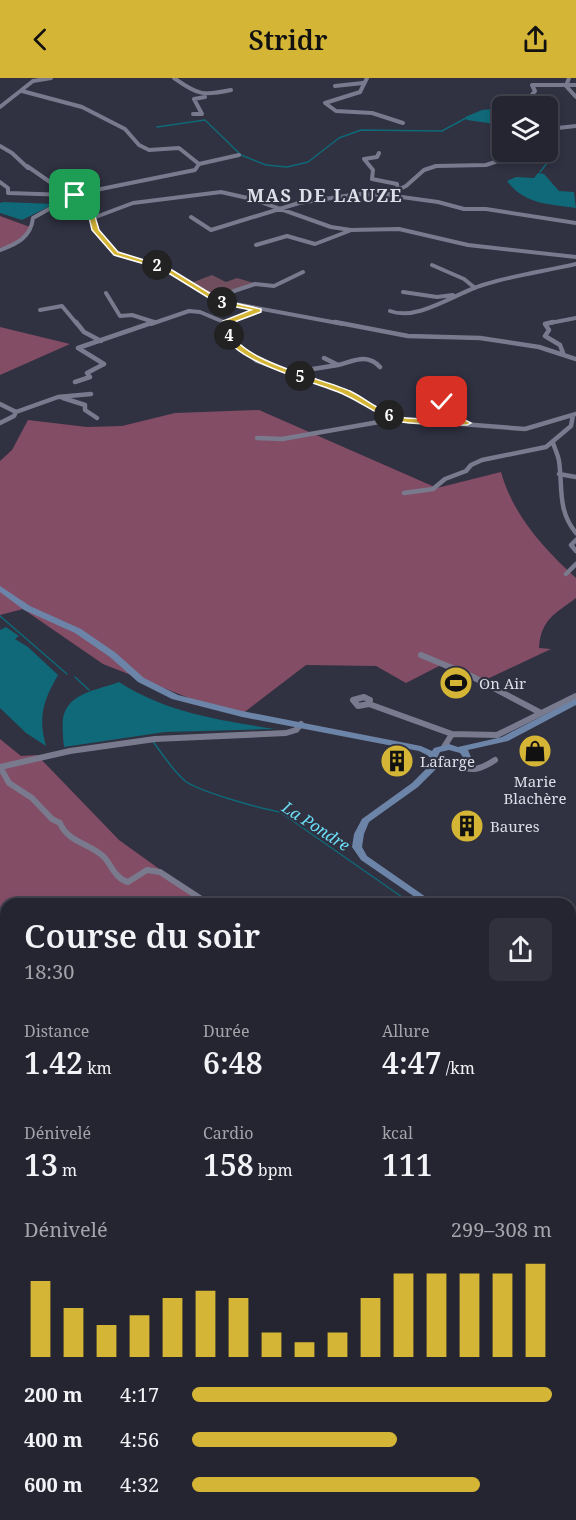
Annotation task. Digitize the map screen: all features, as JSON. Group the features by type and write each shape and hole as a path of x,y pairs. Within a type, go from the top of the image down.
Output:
{"main road":[{"path":"0,588 27,608 78,631 102,646 141,680 158,690 191,703 421,749 439,761 459,765 465,762 467,757 511,742 576,709"},
{"path":"401,745 450,744 505,739 576,702"},
{"path":"450,744 467,757"},
{"path":"422,898 364,858 357,847 359,834 365,821 415,785 426,781 450,744"}],"street":[{"path":"0,107 22,91 32,79 51,78"},
{"path":"174,78 194,92 207,95"},
{"path":"368,78 363,83 360,92 325,103 336,111 367,112 403,123"},
{"path":"566,86 569,78"},
{"path":"335,86 363,83"},
{"path":"531,96 535,91 532,85 576,85"},
{"path":"566,86 576,97"},
{"path":"193,114 202,114 194,99 231,90"},
{"path":"22,91 82,107 125,129 139,145 153,150 179,148 199,164"},
{"path":"558,128 576,126"},
{"path":"0,146 50,182 79,196 93,218 96,230 116,254 164,268 213,298 258,310 408,336 480,338 539,347 563,353 576,360"},
{"path":"380,153 377,157 364,159 373,170 372,179 397,184 398,191"},
{"path":"3,195 8,193 72,194 195,170 199,164 239,155"},
{"path":"387,195 406,186 424,170 436,166 486,165 495,162"},
{"path":"0,182 8,189 8,193"},
{"path":"93,218 133,203 218,192 252,199 331,227 351,230 399,229 468,245 576,257"},
{"path":"0,250 21,242 33,227 33,218 72,194"},
{"path":"191,217 211,230 215,230 230,222 276,208 349,195 387,195 438,202 464,209 486,209 576,223"},
{"path":"256,245 287,236 315,244 351,230"},
{"path":"390,311 398,314 429,308 475,288 555,267 576,264"},
{"path":"432,265 464,279 475,288"},
{"path":"213,298 255,284 274,286 303,273"},
{"path":"403,292 437,297 460,294"},
{"path":"106,293 120,316 132,315 154,322"},
{"path":"40,310 62,306 84,332 100,341"},
{"path":"75,382 90,377 87,373 104,364 78,348 138,330 154,322 196,311 216,322 226,323 258,310"},
{"path":"563,353 555,340 545,336 549,330 545,324 576,318"},
{"path":"226,323 230,338 252,357 346,392 396,419"},
{"path":"291,372 338,365 367,357 374,360 380,367"},
{"path":"324,358 338,365"},
{"path":"441,387 442,402 435,406 467,423"},
{"path":"0,423 14,416 16,412 62,398 91,394"},
{"path":"62,398 85,405 85,410 97,417"},
{"path":"0,404 16,412"},
{"path":"257,438 282,439 396,419 525,429 574,414"},
{"path":"574,414 571,426 555,438 553,443 558,458 560,502 569,526 576,533"},
{"path":"404,493 433,489 445,479 466,471 471,465 482,460 532,451 553,443"},
{"path":"559,474 576,477"},
{"path":"576,540 571,545 576,551"},
{"path":"566,574 576,564"},
{"path":"421,655 471,676 541,713"},
{"path":"369,705 450,744 497,735 576,696"},
{"path":"200,898 160,872 147,870 128,882 121,880 103,856 64,833 60,823 52,819 32,798 9,783 0,767 70,751 152,740 289,732 296,730 298,724"},
{"path":"459,765 465,769 476,770 495,760"}],"shaded area":[{"path":"0,216 30,227 20,241 0,248"},
{"path":"212,275 226,282 237,278 254,283 214,297 191,283"},
{"path":"0,327 70,344 0,375"},
{"path":"259,410 437,488 501,472 506,488 521,517 541,543 576,578 576,598 550,618 540,638 539,648 551,649 485,680 445,663 406,683 376,666 306,665 242,714 199,702 103,664 23,609 0,615 0,461 12,450 28,420 87,427 122,426 175,413"},
{"path":"0,739 21,756 37,755 119,840 200,898 0,898"}],"water":[{"path":"492,109 492,124 467,120 465,117 482,110"},
{"path":"538,173 544,174 559,191 574,192 576,208 530,199 514,189 507,181 516,177 534,178"},
{"path":"0,203 54,204 22,220 0,213"},
{"path":"6,627 19,636 15,639 28,647 58,675 43,709 42,726 46,746 26,733 0,708 0,630"},
{"path":"119,682 137,693 194,714 275,729 165,732 64,747 63,718 71,703 85,693"}],"waterway":[{"path":"157,127 205,120 241,155 266,165 287,167 308,162 339,138 361,130 442,131 466,118"},
{"path":"540,172 548,162"},
{"name":"La Pondre","path":"0,616 67,674"},
{"name":"La Pondre","path":"75,677 89,690"},
{"name":"La Pondre","path":"152,740 184,780 230,799 280,812 403,898"}],"place":[{"name":"On Air","path":"456,683"},
{"name":"Marie Blachère","path":"535,751"},
{"name":"Lafarge","path":"397,761"},
{"name":"Baures","path":"467,826"}],"district":[{"name":"MAS DE LAUZE","path":"325,195"}],"route":[{"path":"75,195 79,196 91,213 96,230 116,254 164,268 219,301 258,310 226,323 230,338 257,360 346,392 396,419 467,423 435,406 442,402"}]}
